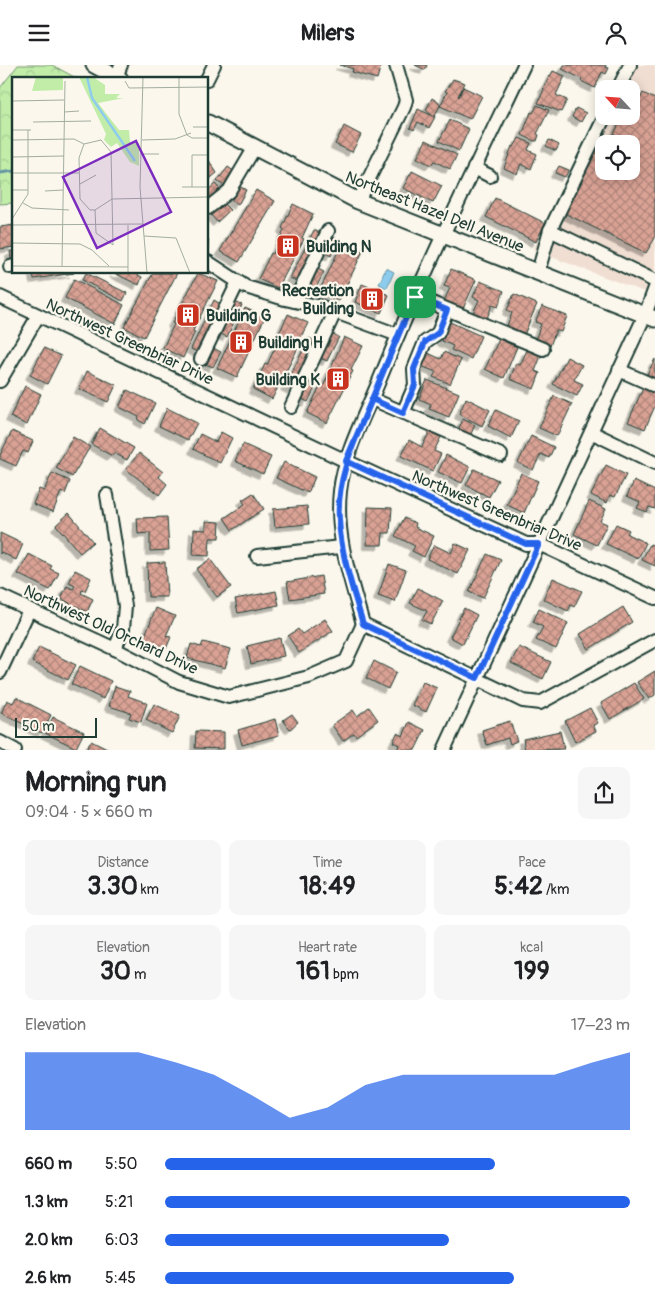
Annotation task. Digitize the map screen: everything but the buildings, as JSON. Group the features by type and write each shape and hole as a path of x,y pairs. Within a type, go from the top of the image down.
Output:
{"main road":[{"path":"94,65 119,74"},
{"name":"Northeast Hazel Dell Avenue","path":"209,124 358,201 650,317"}],"street":[{"path":"208,77 214,65"},
{"path":"358,201 406,100 396,65"},
{"path":"524,65 442,234 346,461 340,489 338,518 342,547 363,624 523,701 540,703 655,640"},
{"path":"622,80 630,65"},
{"path":"538,272 550,230 601,125"},
{"path":"209,207 228,191 255,147"},
{"path":"474,168 490,176"},
{"path":"550,230 655,281"},
{"path":"295,301 328,231"},
{"path":"209,263 246,287 322,307 398,335"},
{"path":"201,359 238,282"},
{"path":"444,750 619,370 650,317 655,288"},
{"name":"Northwest Greenbriar Drive","path":"0,297 526,544 539,544 655,598"},
{"path":"415,297 543,349"},
{"path":"403,413 415,385 414,369 425,342 438,333 447,310"},
{"path":"292,407 335,312"},
{"path":"0,381 38,316"},
{"path":"619,370 655,386"},
{"path":"372,399 500,455"},
{"path":"590,432 655,463"},
{"path":"107,495 124,606 122,629 115,649"},
{"path":"257,556 342,547"},
{"name":"Northwest Old Orchard Drive","path":"0,595 115,649 179,682 229,697 309,677 346,661 363,624"},
{"path":"0,672 29,610"},
{"path":"0,743 15,750"}],"shaded area":[{"path":"622,65 655,65 655,296 533,250 595,121 595,125 640,125 640,80 614,80"}],"green space":[{"path":"18,65 52,65 74,77 12,77 12,203 0,204 0,88"}],"water":[{"path":"386,268 394,272 387,288 379,284"}],"waterway":[{"path":"0,173 12,171"}],"place":[{"name":"Building N","path":"288,246"},
{"name":"Recreation Building","path":"372,299"},
{"name":"Building G","path":"188,315"},
{"name":"Building H","path":"241,342"},
{"name":"Building K","path":"338,379"}],"route":[{"path":"415,297 398,335 346,461 340,489 338,518 342,547 363,624 477,678 539,544 526,544 346,461 372,399 403,413 415,385 414,369 425,342 438,333 447,310 415,297"}]}
